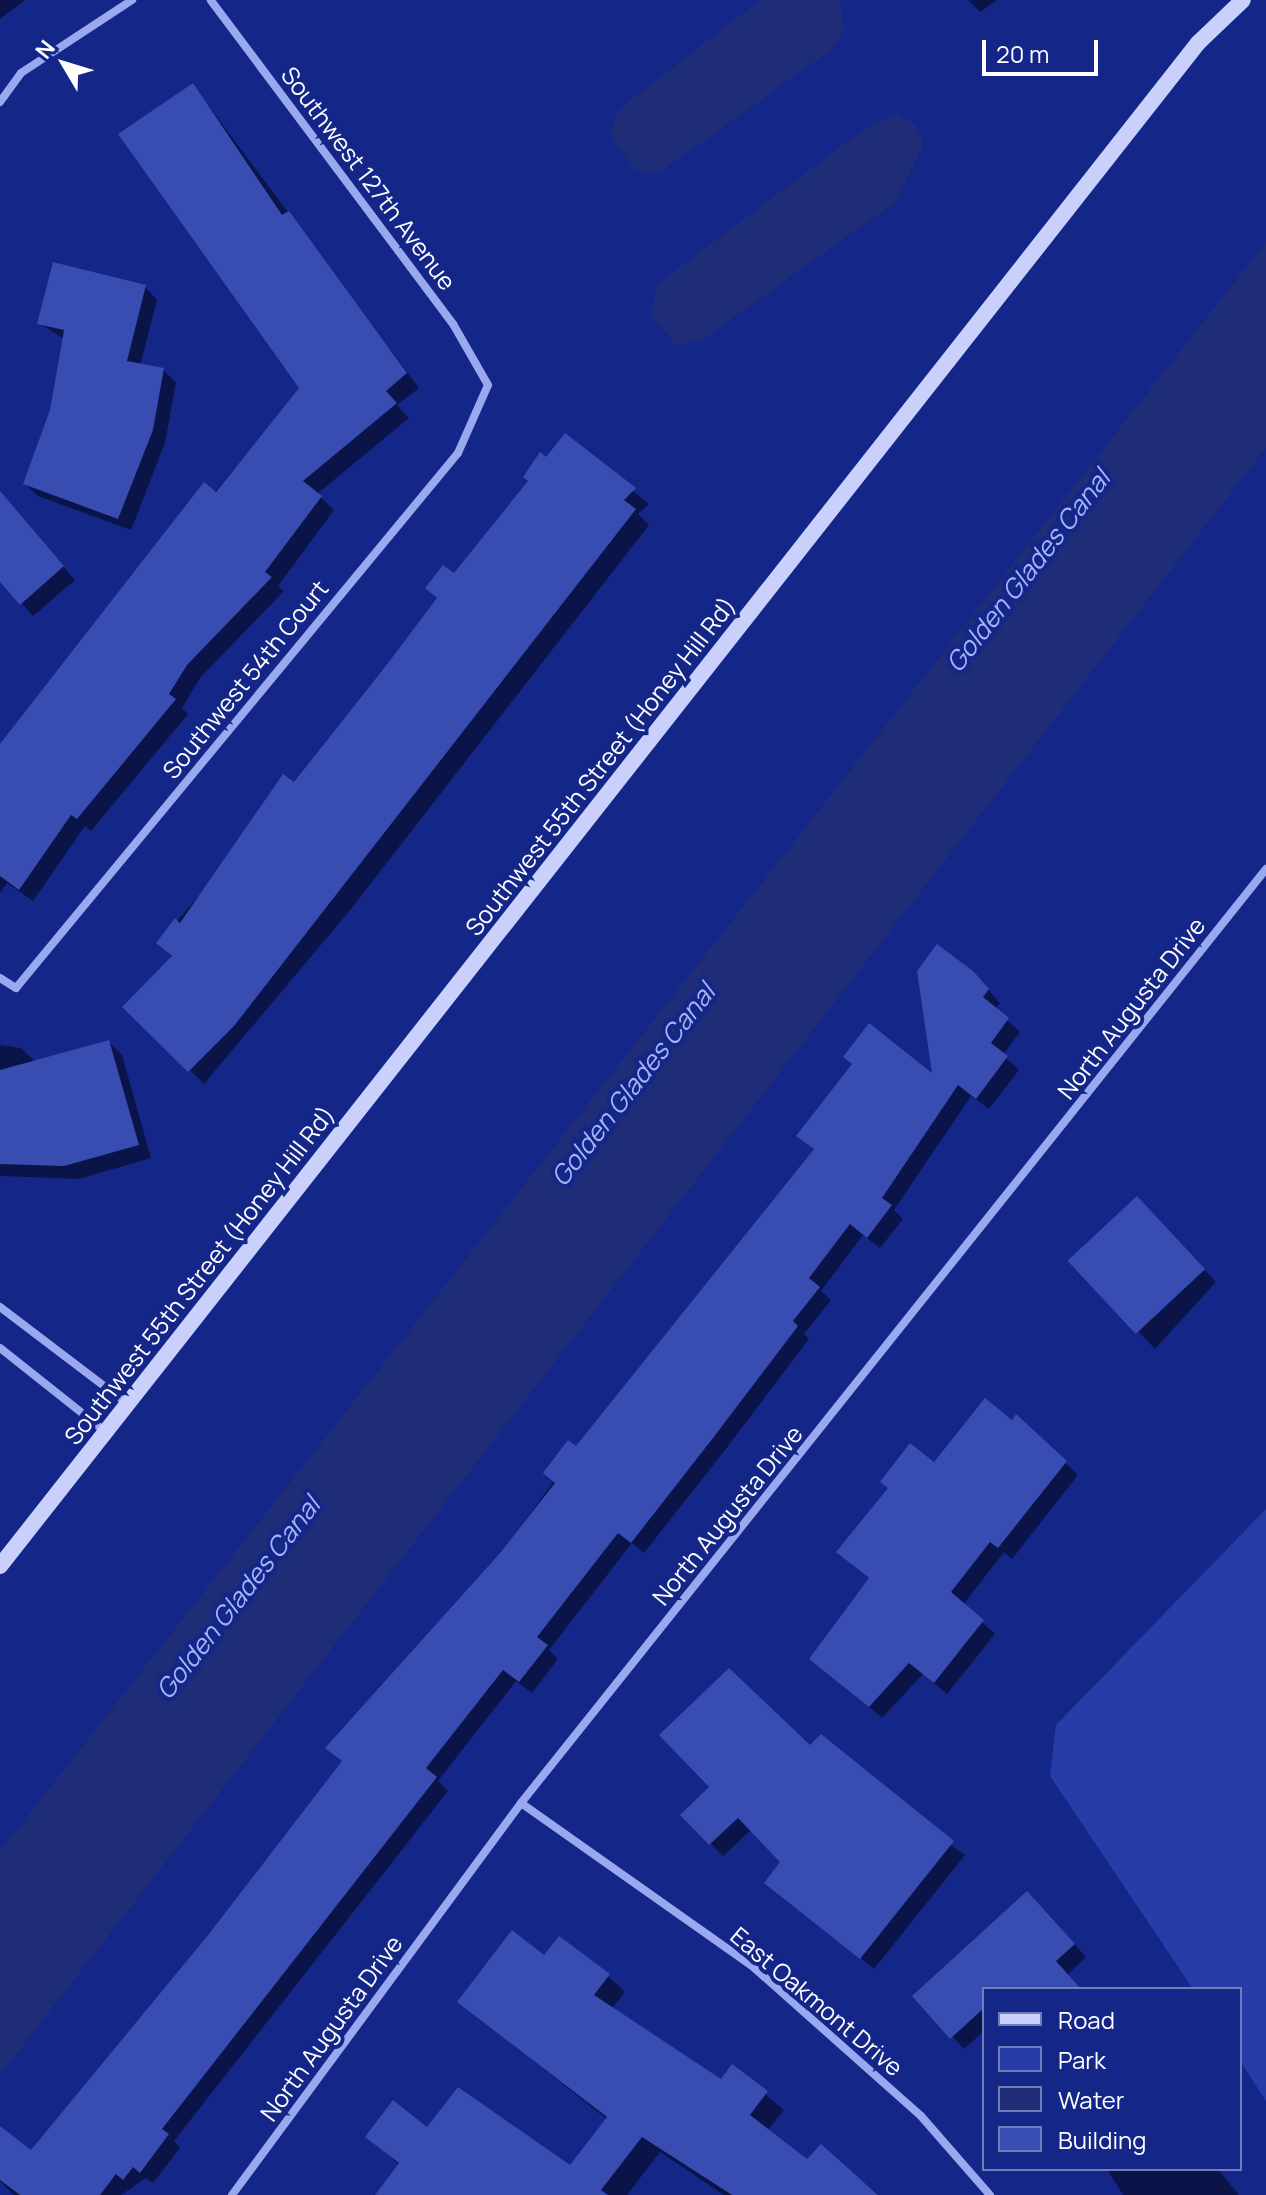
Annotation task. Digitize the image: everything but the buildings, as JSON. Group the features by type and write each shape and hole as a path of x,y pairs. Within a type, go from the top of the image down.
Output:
{"street":[{"path":"0,102 21,73 132,0"},
{"name":"Southwest 127th Avenue","path":"211,0 453,324 488,385"},
{"name":"Southwest 55th Street (Honey Hill Rd)","path":"0,1566 1198,43 1243,0"},
{"name":"Southwest 54th Court","path":"0,978 16,988 458,453 488,385"},
{"name":"North Augusta Drive","path":"232,2195 521,1803 1266,869"},
{"path":"0,1307 129,1404"},
{"path":"0,1348 106,1432"},
{"name":"East Oakmont Drive","path":"521,1803 751,1965 921,2116 990,2195"}],"green space":[{"path":"1266,1509 1266,2101 1242,2064 1242,1987 1192,1987 1050,1776 1056,1725"}],"water":[{"path":"760,0 840,0 844,31 831,50 659,173 635,171 610,133 619,109"},
{"path":"896,113 916,125 924,143 897,201 705,338 678,347 650,315 659,283 866,128"},
{"name":"Golden Glades Canal","path":"1266,242 1266,448 0,2075 0,1851"}]}
